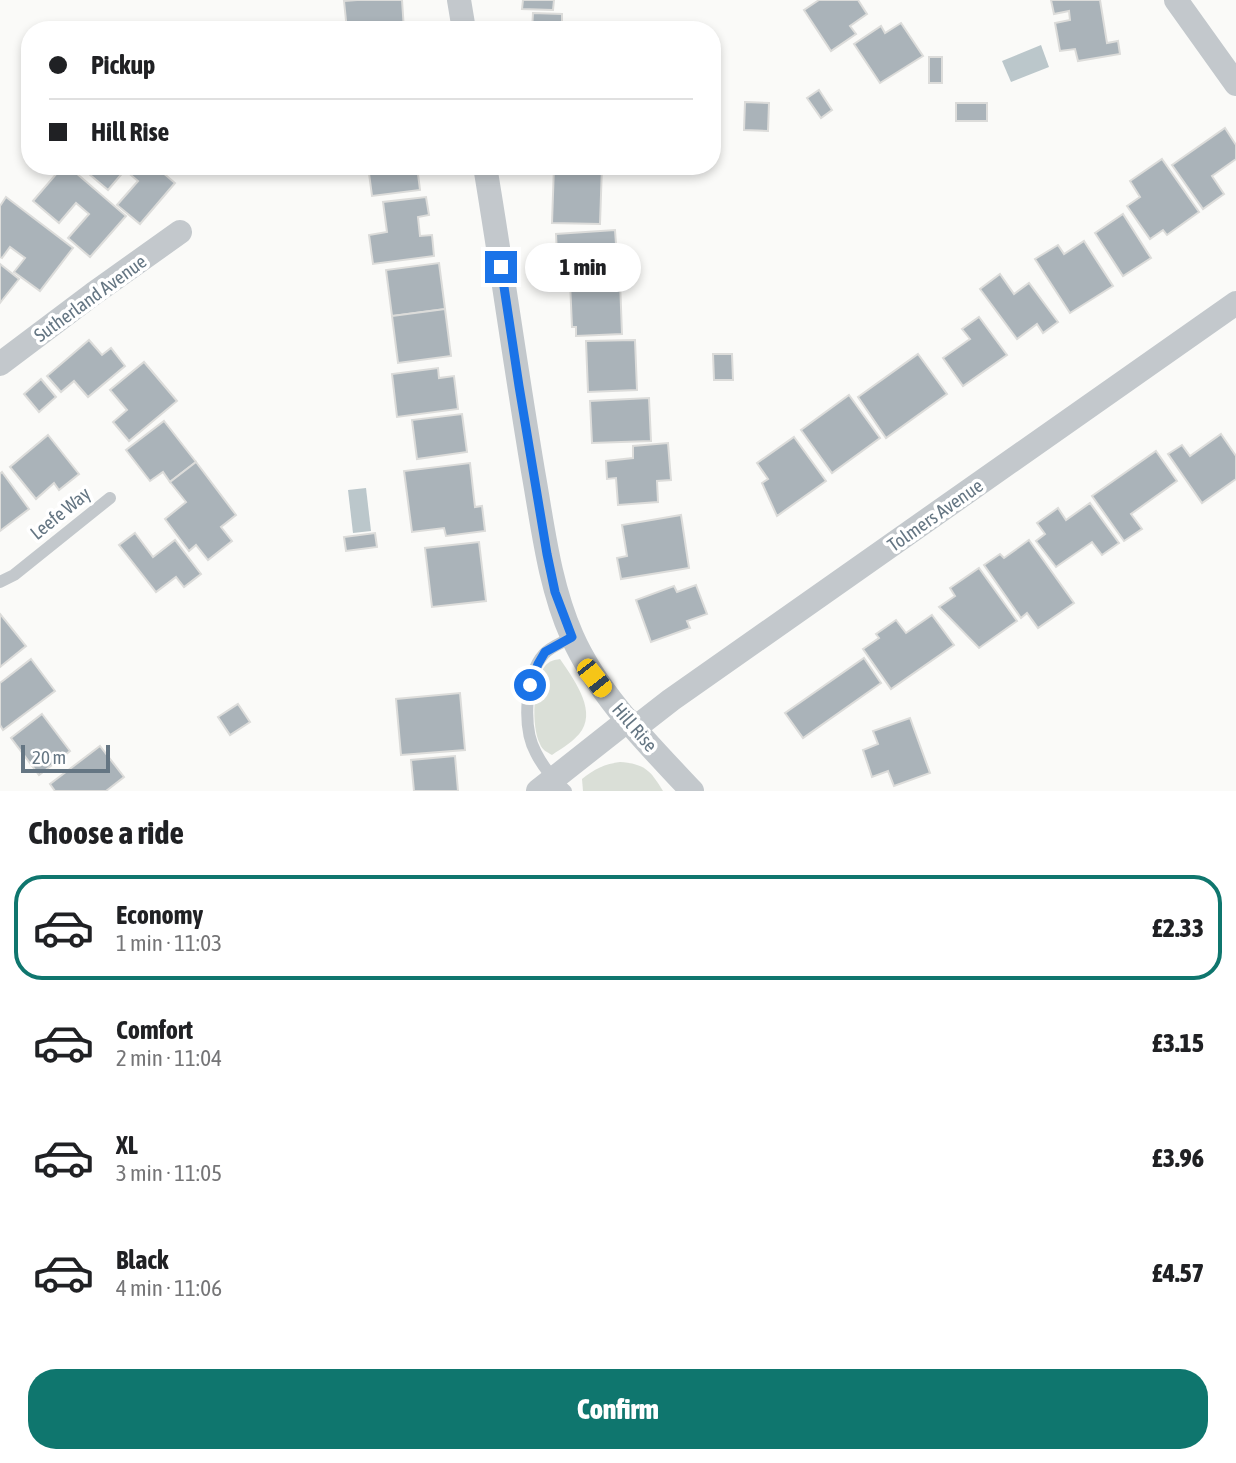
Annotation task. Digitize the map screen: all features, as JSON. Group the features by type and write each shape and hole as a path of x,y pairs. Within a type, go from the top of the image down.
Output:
{"street":[{"path":"459,0 462,21"},
{"path":"1176,0 1236,84"},
{"name":"Hill Rise","path":"486,175 555,592 572,637 594,678 690,790"},
{"name":"Sutherland Avenue","path":"0,364 93,293 180,232"},
{"name":"Tolmers Avenue","path":"553,787 631,724 671,700 1236,303"}],"lane":[{"name":"Leefe Way","path":"0,582 14,575 110,498"},
{"path":"553,787 534,751 529,733 527,704 530,685 545,652 572,637"}],"shaded area":[{"path":"1041,45 1049,67 1011,82 1002,61"},
{"path":"366,488 371,531 353,533 348,490"},
{"path":"560,659 581,693 586,721 576,738 552,755 542,748 537,736 535,704 541,673 550,662"},
{"path":"620,762 646,769 663,791 583,791 582,779 586,775"}],"building":[{"path":"402,0 403,21 346,21 344,1"},
{"path":"523,0 554,0 553,10 522,9"},
{"path":"819,0 858,0 867,14 850,26 856,34 831,51 804,10"},
{"path":"1051,0 1100,0 1107,43 1118,41 1120,54 1078,61 1075,49 1060,51 1055,23 1070,20 1069,11 1054,14"},
{"path":"533,13 562,14 562,21 533,21"},
{"path":"901,23 923,56 880,83 854,44 881,26 885,33"},
{"path":"929,57 942,57 942,83 929,83"},
{"path":"819,90 832,110 821,118 807,98"},
{"path":"745,102 769,103 768,131 744,130"},
{"path":"956,103 987,103 987,121 956,121"},
{"path":"1225,128 1236,145 1236,159 1212,176 1224,194 1203,209 1172,165"},
{"path":"1162,159 1199,212 1167,235 1163,230 1150,239 1127,206 1140,197 1130,181"},
{"path":"55,175 78,175 126,216 90,257 68,238 89,214 76,203 59,223 33,201"},
{"path":"90,175 121,175 108,190"},
{"path":"131,175 166,175 175,183 140,224 117,205 138,181"},
{"path":"369,175 418,175 420,190 372,196"},
{"path":"554,175 602,175 600,224 552,223"},
{"path":"6,197 73,248 40,291 14,272 25,258 10,247 2,258 0,257 0,206"},
{"path":"426,197 429,215 418,217 420,236 432,235 434,256 373,264 369,235 387,232 383,202"},
{"path":"1123,214 1151,258 1123,276 1095,233"},
{"path":"615,230 618,272 558,276 556,234"},
{"path":"1084,241 1113,286 1070,313 1035,259 1058,245 1064,254"},
{"path":"439,263 445,309 392,316 386,270"},
{"path":"0,264 19,279 0,303"},
{"path":"1000,274 1014,294 1029,283 1058,322 1043,333 1037,324 1017,339 980,289"},
{"path":"620,281 622,334 576,336 576,327 572,327 570,282"},
{"path":"445,309 451,356 398,363 392,316"},
{"path":"979,317 1007,355 963,386 943,358 970,339 962,329"},
{"path":"89,340 102,355 111,348 125,366 88,397 74,381 61,392 47,376"},
{"path":"635,340 637,390 588,392 586,341"},
{"path":"713,354 732,354 733,380 714,380"},
{"path":"918,354 947,394 886,438 858,397"},
{"path":"144,362 177,401 129,441 113,422 127,410 110,390"},
{"path":"438,368 439,378 454,376 458,409 397,417 392,374"},
{"path":"41,379 56,397 39,412 24,394"},
{"path":"849,395 880,438 832,473 801,430"},
{"path":"649,398 651,441 592,443 590,401"},
{"path":"462,414 467,452 417,459 412,420"},
{"path":"164,421 196,462 170,482 163,472 150,481 126,450"},
{"path":"1221,434 1236,456 1236,479 1202,503 1168,454 1182,445 1190,456"},
{"path":"48,435 79,474 59,490 54,483 36,499 10,467"},
{"path":"794,437 826,481 777,516 762,483 768,479 757,463"},
{"path":"668,443 671,480 657,481 658,502 618,505 616,478 607,479 606,461 633,458 633,446"},
{"path":"1156,451 1177,481 1131,514 1142,529 1124,541 1092,496"},
{"path":"196,462 236,515 221,527 232,541 208,560 196,545 189,551 165,519 186,502 170,482"},
{"path":"470,463 475,507 482,506 485,531 446,536 444,528 412,532 404,471"},
{"path":"2,472 29,509 0,531 0,474"},
{"path":"1090,503 1119,543 1102,555 1092,542 1056,567 1036,541 1045,534 1037,523 1058,508 1066,520"},
{"path":"681,515 689,568 621,579 617,558 627,556 622,525"},
{"path":"135,533 153,557 175,540 201,574 184,587 176,577 156,592 119,545"},
{"path":"375,533 377,547 346,551 344,537"},
{"path":"1029,540 1074,603 1038,628 1027,613 1021,618 984,565 1000,554 1004,558"},
{"path":"479,542 486,601 432,607 425,548"},
{"path":"979,568 1017,621 979,648 939,607 955,596 950,588"},
{"path":"696,585 707,614 687,621 690,628 651,642 636,600 674,586 677,592"},
{"path":"0,614 26,646 0,667"},
{"path":"932,615 954,645 891,689 863,649 879,638 876,634 896,620 906,633"},
{"path":"864,658 881,683 803,738 785,713"},
{"path":"31,659 55,691 3,730 0,725 0,683"},
{"path":"460,693 465,750 401,755 396,699"},
{"path":"238,704 250,722 230,735 218,717"},
{"path":"42,714 70,751 39,775 11,738"},
{"path":"910,718 930,773 894,786 888,771 872,777 863,750 878,744 873,731"},
{"path":"100,746 124,777 106,791 55,791 50,784"},
{"path":"455,756 458,791 414,791 411,760"}],"route":[{"path":"501,267 547,554 555,592 572,637 545,652 530,685"}]}
